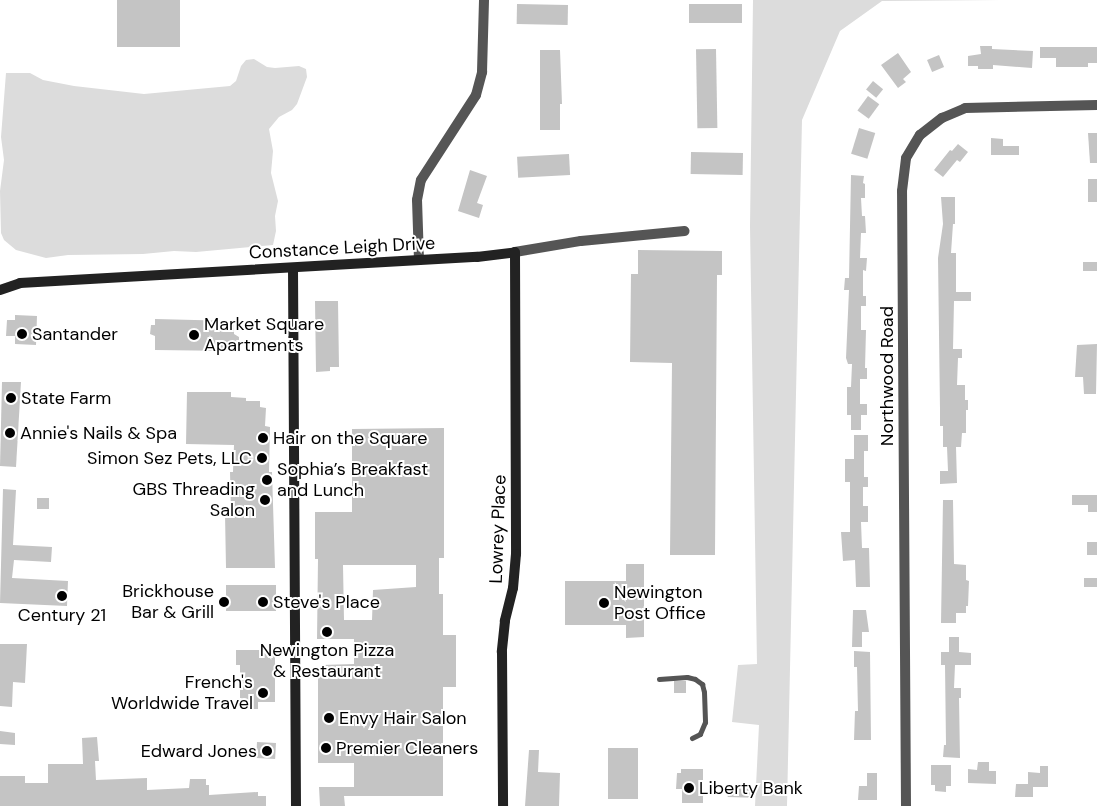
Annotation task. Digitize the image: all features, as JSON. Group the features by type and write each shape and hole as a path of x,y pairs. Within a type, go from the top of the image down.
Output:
{"street":[{"path":"419,260 417,200 421,180 476,95 482,72 484,0"},
{"name":"Northwood Road","path":"906,806 902,191 906,158 920,136 942,118 965,108 1097,106"},
{"name":"Constance Leigh Drive","path":"0,290 20,283 477,257 591,240 685,231"},
{"name":"Lowrey Place","path":"503,806 502,652 505,621 513,588 516,554 515,252"},
{"path":"293,268 296,806"}],"lane":[{"path":"659,679 687,677 695,678 702,684 705,722 700,734 692,738"}],"shaded area":[{"path":"753,0 1002,0 882,1 840,31 802,120 787,806 755,806 759,725 732,722 738,665 757,664 750,226"},
{"path":"254,59 267,67 299,66 306,69 307,77 297,104 292,110 279,117 269,129 273,151 271,173 278,201 273,245 196,252 174,251 143,254 68,255 46,258 16,250 4,240 1,233 0,191 4,160 1,137 6,73 30,73 43,80 74,86 144,94 230,86 236,81 241,66 246,60"}],"building":[{"path":"117,0 180,0 180,47 117,47"},
{"path":"517,4 568,5 568,25 517,24"},
{"path":"689,4 742,4 742,23 689,23"},
{"path":"980,46 992,46 992,49 1033,51 1032,68 993,65 993,69 978,69 978,66 968,66 968,56 981,54"},
{"path":"1040,47 1097,47 1097,63 1088,63 1088,67 1056,67 1056,58 1040,58"},
{"path":"696,49 716,49 717,128 697,128"},
{"path":"540,50 560,50 562,104 560,104 560,130 540,130"},
{"path":"898,53 911,72 903,79 906,82 898,88 881,65"},
{"path":"939,55 944,67 932,72 927,60"},
{"path":"873,81 883,89 876,98 866,90"},
{"path":"868,96 879,104 869,119 857,111"},
{"path":"859,128 875,133 867,159 851,154"},
{"path":"1088,133 1097,133 1097,163 1090,163"},
{"path":"991,138 1003,139 1003,146 1019,146 1019,155 991,155"},
{"path":"958,144 968,152 960,162 957,160 943,177 934,170 950,150 952,151"},
{"path":"691,152 743,153 743,175 691,174"},
{"path":"569,154 570,175 518,178 517,157"},
{"path":"470,170 487,176 477,203 483,205 479,218 458,211"},
{"path":"851,175 864,176 863,183 865,184 865,198 861,198 862,216 865,216 866,233 861,233 860,258 867,258 866,271 863,270 863,296 866,296 866,306 861,306 861,330 866,330 865,368 867,368 867,379 860,379 860,404 867,404 867,415 861,415 861,430 851,430 851,415 847,415 847,387 851,387 852,364 848,364 846,358 849,290 844,290 845,278 849,278"},
{"path":"1088,179 1097,179 1097,202 1088,202"},
{"path":"941,197 955,197 955,224 953,224 951,253 956,253 956,292 971,292 971,301 954,301 953,349 962,349 962,358 958,358 957,385 965,385 965,400 968,400 966,433 962,433 961,447 956,447 957,483 940,484 940,471 948,471 947,447 943,447 943,426 940,426 938,258 943,224"},
{"path":"638,250 722,251 722,275 717,275 715,555 670,555 672,363 630,362 631,274 638,274"},
{"path":"1083,262 1097,262 1097,271 1083,271"},
{"path":"315,301 338,301 339,367 330,367 330,371 316,372"},
{"path":"15,315 37,316 36,345 15,344 15,336 6,336 7,320 15,320"},
{"name":"Market Square Apartments","path":"155,319 234,321 234,334 239,337 239,345 234,345 234,351 155,350 155,336 150,334 151,325 155,325"},
{"path":"1097,344 1096,394 1084,394 1083,377 1075,377 1077,345"},
{"path":"2,382 21,382 16,467 0,466"},
{"path":"187,392 231,392 231,397 246,398 246,401 260,401 260,407 266,408 265,426 270,427 269,472 272,472 275,568 226,568 225,514 231,514 230,472 233,472 234,445 186,444"},
{"path":"444,428 444,558 439,558 439,594 443,594 443,635 456,635 456,687 443,687 443,796 344,796 345,806 320,806 319,787 354,787 354,763 318,763 318,674 322,675 322,665 354,664 354,639 317,639 318,559 315,559 315,512 352,512 352,429","holes":["343,565 416,565 416,587 373,590 372,620 344,620"]},
{"path":"854,435 868,435 868,451 864,451 864,477 868,477 868,487 863,487 863,506 868,506 868,522 861,522 862,548 869,548 870,587 856,587 855,560 843,561 841,532 850,532 850,482 845,482 845,459 854,459"},
{"path":"3,489 16,490 13,545 52,547 51,562 14,560 12,578 68,581 67,606 0,603"},
{"path":"1072,495 1097,495 1097,512 1088,512 1088,505 1072,505"},
{"path":"37,498 49,498 49,509 37,509"},
{"path":"943,500 953,500 954,564 966,565 966,580 969,581 966,613 956,613 956,623 941,623"},
{"path":"1087,542 1097,542 1097,555 1087,555"},
{"name":"Newington Post Office","path":"626,564 644,564 644,637 626,638 626,625 565,625 565,581 626,581"},
{"path":"1084,578 1097,578 1097,587 1084,587"},
{"path":"226,585 276,585 276,611 226,611"},
{"path":"853,610 866,610 869,632 862,632 862,647 852,647"},
{"path":"949,637 959,637 959,652 971,653 971,665 955,665 954,688 961,688 961,698 959,698 960,758 943,757 944,745 946,745 945,665 941,665 941,652 949,652"},
{"path":"0,644 27,644 25,683 13,682 12,707 0,706"},
{"path":"236,650 275,650 275,702 258,702 258,709 240,709 240,665 236,665"},
{"path":"854,651 870,652 871,740 854,740 855,711 858,711 857,667 854,667"},
{"path":"674,681 686,681 686,693 674,693"},
{"path":"0,731 15,733 15,745 0,744"},
{"path":"97,737 99,761 95,761 96,780 147,778 147,790 189,788 190,779 206,779 206,785 209,785 209,795 258,792 258,796 266,796 266,806 0,806 0,776 25,776 25,783 48,783 48,764 83,764 82,738"},
{"path":"257,742 276,743 275,759 256,758"},
{"path":"608,748 638,748 638,799 608,799"},
{"path":"529,750 539,750 538,772 560,773 559,806 525,806"},
{"path":"978,762 989,762 989,771 996,771 996,784 968,783 968,769 977,770"},
{"path":"931,765 951,765 951,786 946,786 946,792 935,791 935,785 931,785"},
{"path":"1040,766 1048,766 1048,787 1033,787 1033,797 1015,797 1016,784 1028,784 1028,772 1040,773"},
{"path":"681,769 703,769 703,803 682,803 682,789 676,789 677,773 681,773"},
{"path":"867,773 877,773 877,800 858,800 859,786 867,786"},
{"path":"728,788 753,789 753,798 728,797"}],"place":[{"name":"Santander","path":"22,334"},
{"name":"Market Square Apartments","path":"194,335"},
{"name":"State Farm","path":"11,398"},
{"name":"Annie's Nails & Spa","path":"10,433"},
{"name":"Hair on the Square","path":"263,438"},
{"name":"Simon Sez Pets, LLC","path":"262,458"},
{"name":"Sophia’s Breakfast and Lunch","path":"267,480"},
{"name":"GBS Threading Salon","path":"265,500"},
{"name":"Century 21","path":"62,596"},
{"name":"Brickhouse Bar & Grill","path":"224,602"},
{"name":"Steve's Place","path":"263,602"},
{"name":"Newington Post Office","path":"604,603"},
{"name":"Newington Pizza & Restaurant","path":"327,632"},
{"name":"French's Worldwide Travel","path":"263,693"},
{"name":"Envy Hair Salon","path":"329,718"},
{"name":"Premier Cleaners","path":"326,748"},
{"name":"Edward Jones","path":"267,751"},
{"name":"Liberty Bank","path":"689,788"}]}
